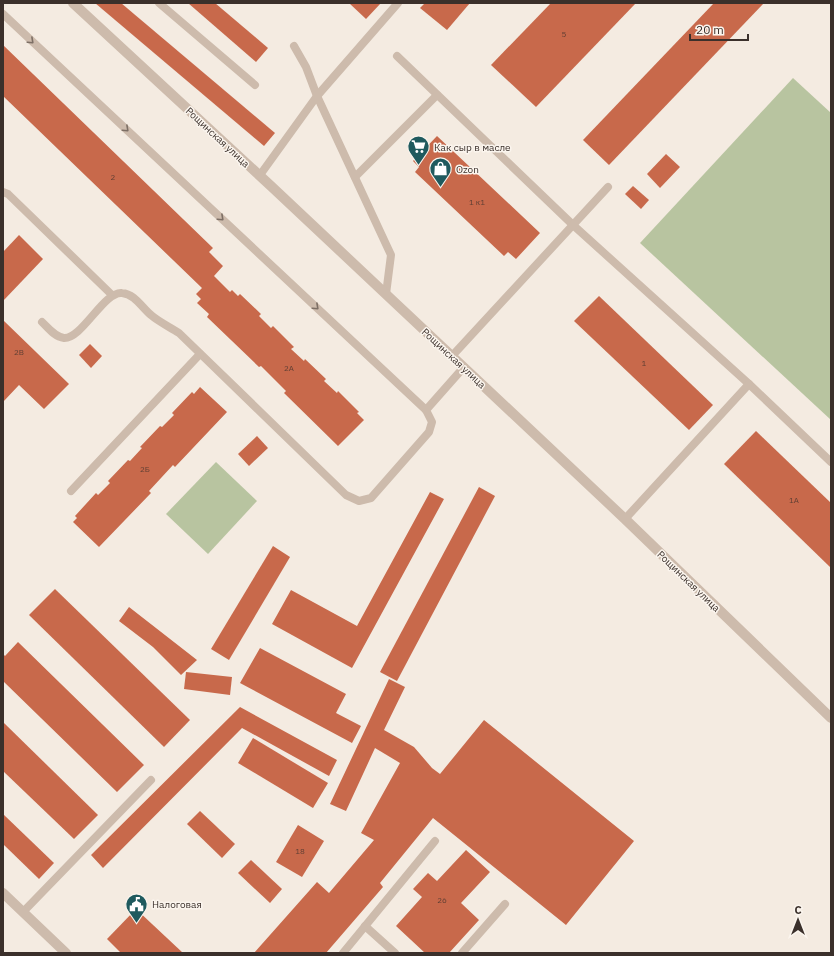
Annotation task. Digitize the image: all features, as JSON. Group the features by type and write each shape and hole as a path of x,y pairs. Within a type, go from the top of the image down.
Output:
{"street":[{"name":"Рощинская улица","path":"73,3 260,175 625,518 831,718"},
{"path":"3,893 66,953"}],"lane":[{"path":"159,3 255,85"},
{"path":"260,175 318,96 398,3"},
{"path":"3,14 426,410 432,422 429,432 371,498 359,501 346,495 179,333 151,315 130,295 121,292 112,296 74,335 64,338 55,335 42,322"},
{"path":"294,46 306,67 391,255 386,294"},
{"path":"397,56 573,225 749,384 831,462"},
{"path":"355,177 437,95"},
{"path":"452,356 608,187"},
{"path":"3,192 8,194 112,296"},
{"path":"71,491 200,354"},
{"path":"426,410 464,367"},
{"path":"625,518 749,384"},
{"path":"23,912 150,780"},
{"path":"343,953 435,841"},
{"path":"462,953 505,904"},
{"path":"365,926 395,953"}],"green space":[{"path":"793,78 831,113 831,420 640,243"},
{"path":"216,462 257,501 208,554 166,514"}],"building":[{"path":"95,3 121,3 275,133 264,146"},
{"path":"188,3 215,3 268,48 256,62"},
{"path":"349,3 381,3 366,19"},
{"path":"425,3 470,3 447,30 420,8"},
{"path":"551,3 636,3 536,107 491,65"},
{"path":"714,3 764,3 609,165 583,140"},
{"path":"3,45 213,248 209,252 223,266 214,276 230,292 232,290 238,296 240,294 261,314 259,316 271,328 273,326 294,347 291,349 304,361 305,359 326,379 324,381 337,393 338,391 359,412 357,413 364,420 338,446 284,393 286,391 261,366 259,367 207,317 209,314 197,303 201,299 196,294 202,288 3,96"},
{"path":"437,136 540,233 516,259 508,252 504,256 415,172 419,167 413,161"},
{"path":"666,154 680,167 660,188 647,174"},
{"path":"633,186 649,200 641,209 625,194"},
{"path":"19,235 43,259 3,301 3,252"},
{"path":"599,296 713,405 689,430 574,321"},
{"path":"3,320 69,384 44,409 19,385 3,402"},
{"path":"90,344 102,356 91,368 79,355"},
{"path":"200,387 227,412 175,467 173,465 149,491 151,493 99,547 73,522 77,518 75,516 96,493 98,495 110,483 108,481 128,460 130,461 142,448 140,447 160,426 162,427 174,415 172,413 192,392 194,394"},
{"path":"756,431 831,503 831,568 724,464"},
{"path":"257,436 268,448 249,466 238,454"},
{"path":"479,487 495,496 397,681 380,672"},
{"path":"430,492 444,499 352,668 272,624 291,590 357,626"},
{"path":"273,546 290,557 229,660 211,649"},
{"path":"55,589 190,720 164,747 29,615"},
{"path":"129,607 197,660 181,675 153,647 119,621"},
{"path":"18,642 144,765 117,792 3,681 3,654 5,656"},
{"path":"260,648 346,694 336,713 361,726 352,743 240,683"},
{"path":"186,672 232,677 230,695 184,689"},
{"path":"389,679 405,687 384,730 414,747 432,768 440,774 484,720 634,841 566,925 433,818 380,883 383,887 326,953 254,953 317,882 329,893 374,840 361,833 400,763 375,748 346,811 330,804"},
{"path":"240,707 337,760 329,776 242,728 103,868 91,855"},
{"path":"3,722 98,815 74,839 3,771"},
{"path":"253,738 328,783 313,808 238,763"},
{"path":"200,811 235,844 222,858 187,824"},
{"path":"3,814 54,863 39,879 3,844"},
{"path":"298,825 324,841 302,877 276,862"},
{"path":"466,850 490,872 461,903 479,920 449,953 425,953 396,926 422,897 413,889 428,873 437,881"},
{"path":"251,860 282,889 270,903 238,873"},
{"name":"Налоговая","path":"136,909 183,953 121,953 107,939"}],"place":[{"name":"Как сыр в масле","path":"419,166"},
{"name":"Ozon","path":"441,188"},
{"name":"Налоговая","path":"137,924"}]}
